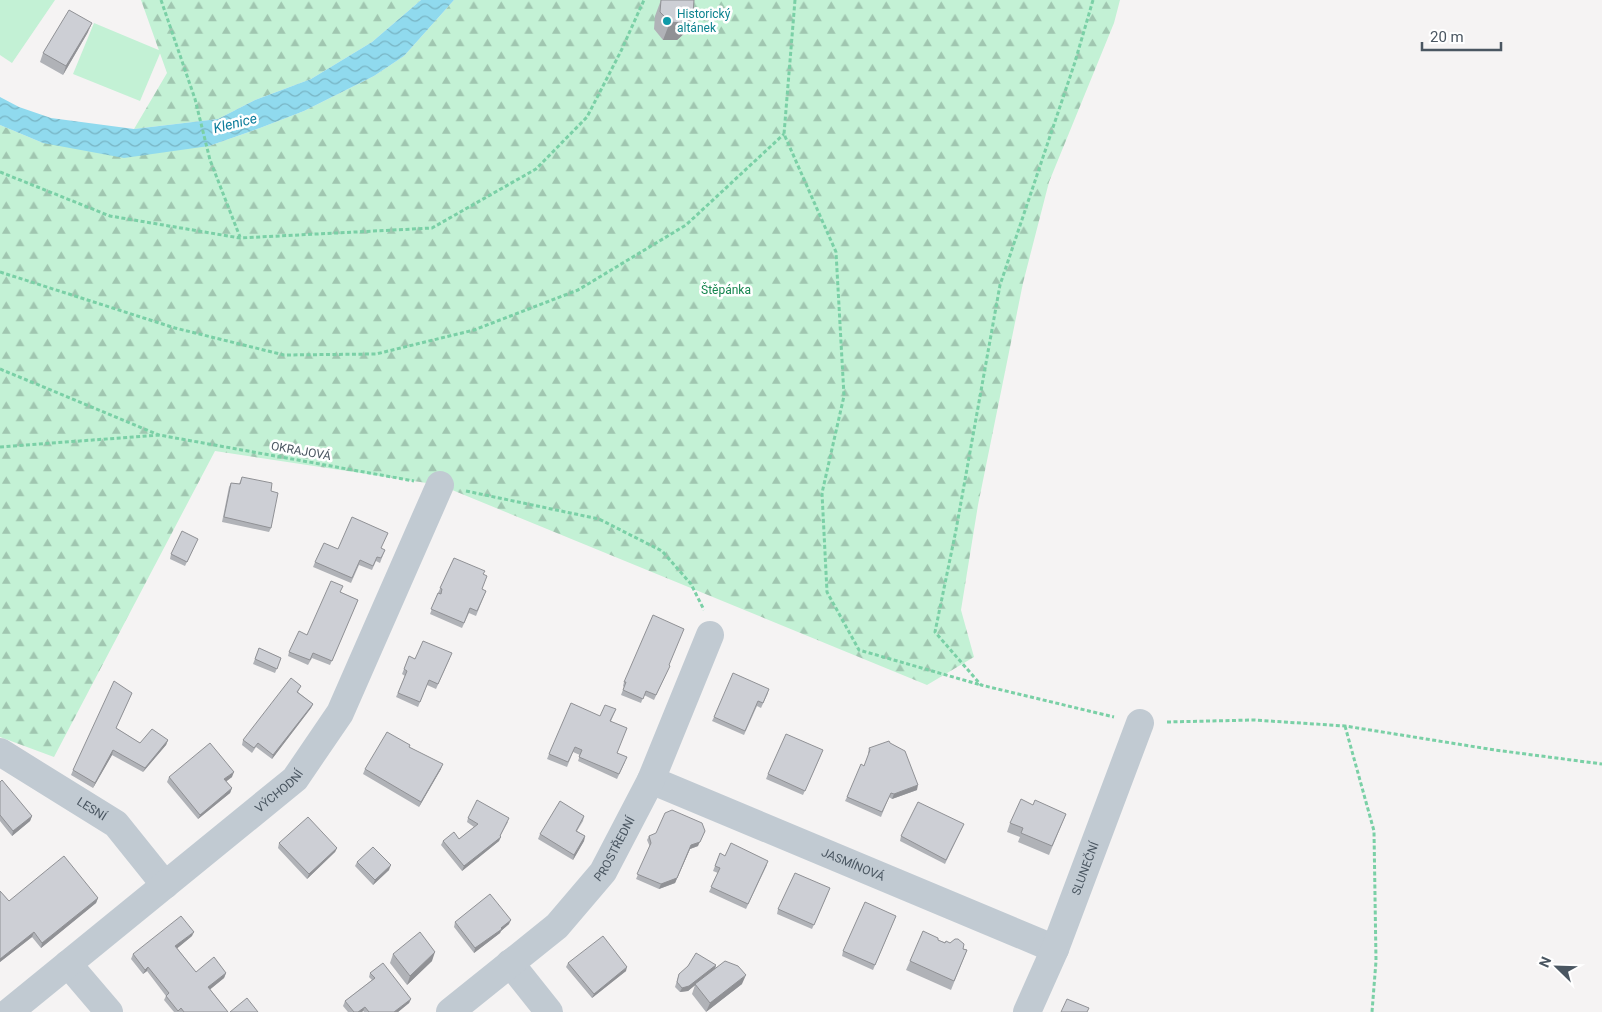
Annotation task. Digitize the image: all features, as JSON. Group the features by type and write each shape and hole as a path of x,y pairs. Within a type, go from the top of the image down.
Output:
{"street":[{"name":"VÝCHODNÍ","path":"9,1012 295,779 340,713 440,485"},
{"name":"PROSTŘEDNÍ","path":"450,1012 557,926 603,872 651,780 710,635"},
{"name":"SLUNEČNÍ","path":"1027,1012 1055,948 1140,723"},
{"name":"LESNÍ","path":"0,752 116,824 165,885"},
{"name":"JASMÍNOVÁ","path":"651,780 1055,948"},
{"path":"510,963 549,1012"},
{"path":"68,964 109,1012"}],"path":[{"path":"161,0 195,99 210,160 240,238"},
{"path":"0,172 110,216 240,238 432,228 536,169 588,117 644,0"},
{"path":"795,0 784,134 836,252 844,396 822,493 827,592 859,650 981,685 1140,723 1254,720 1345,726 1495,750 1602,764"},
{"path":"981,685 936,632 1000,285 1094,0"},
{"path":"0,272 175,328 284,355 376,354 474,330 578,290 686,225 784,134"},
{"path":"0,369 159,435"},
{"path":"0,447 159,435"},
{"name":"OKRAJOVÁ","path":"159,435 440,485 599,518 662,552 691,584 703,607 710,635"},
{"path":"1345,726 1374,831 1376,961 1372,1012"}],"green space":[{"path":"0,0 55,0 12,63 0,55"},
{"path":"141,0 421,0 372,42 311,79 255,100 218,119 134,129 167,73"},
{"name":"Štěpánka","path":"454,0 1120,0 1114,23 1049,182 1023,283 978,505 961,610 974,657 927,685 440,485 215,451 54,757 0,737 0,125 43,143 209,146 304,111 374,76 404,56"},
{"path":"94,23 161,51 140,101 73,74"}],"water":[{"name":"Klenice","path":"421,0 454,0 404,56 374,76 304,111 209,146 124,158 43,143 0,125 0,97 19,107 51,118 134,129 218,119 255,100 311,79 372,42"}],"building":[{"path":"661,0 694,0 693,14 683,23 670,22 660,12"},
{"path":"69,10 92,23 66,66 43,53"},
{"path":"242,477 272,483 271,491 278,493 271,528 224,517 231,483 240,484"},
{"path":"352,517 388,533 381,548 385,550 381,558 377,557 373,566 360,560 352,578 315,562 324,543 338,549"},
{"path":"182,531 198,539 187,562 171,554"},
{"path":"454,558 485,571 483,574 487,576 482,589 486,591 477,611 470,608 464,623 431,609 438,593 441,594 442,589 440,588"},
{"path":"331,581 343,586 340,592 358,600 332,661 313,653 310,660 289,652 299,631 307,635"},
{"path":"653,615 684,629 670,666 656,695 646,691 643,699 623,690 626,682 624,682"},
{"path":"423,641 452,653 438,684 429,680 420,702 398,693 407,671 404,669 409,656 415,659"},
{"path":"259,648 281,658 277,669 255,659"},
{"path":"733,673 769,689 763,703 758,701 745,731 714,717"},
{"path":"291,678 301,686 297,692 313,704 273,755 258,743 254,748 243,740"},
{"path":"114,681 132,693 116,728 140,743 152,729 168,740 145,768 113,750 95,783 73,770"},
{"path":"571,703 600,716 605,705 616,709 610,721 627,728 617,753 627,757 619,774 579,757 582,750 575,747 568,762 549,754"},
{"path":"387,732 410,745 409,747 443,764 421,802 365,769"},
{"path":"786,734 823,750 805,791 768,774"},
{"path":"889,741 905,751 918,785 894,794 891,793 882,812 847,797 861,764 864,766 869,748"},
{"path":"210,743 234,772 224,779 232,788 200,815 169,777"},
{"path":"2,780 32,816 13,831 0,815 0,782"},
{"path":"1021,799 1033,805 1035,800 1066,814 1052,846 1021,833 1023,828 1010,823"},
{"path":"477,800 509,818 501,837 464,866 443,841 454,832 459,839 478,824 468,818"},
{"path":"560,801 584,816 576,831 585,836 574,855 540,834"},
{"path":"918,802 964,824 946,860 901,836"},
{"path":"672,810 702,823 705,831 700,842 691,845 677,878 661,884 637,874 651,843 649,836 656,833 665,813"},
{"path":"308,817 337,848 309,874 279,843"},
{"path":"731,843 768,861 748,904 711,887 720,868 715,866 720,853 725,856"},
{"path":"373,847 391,865 375,880 357,862"},
{"path":"64,856 98,898 42,943 34,932 0,959 0,891 9,901"},
{"path":"795,873 830,888 814,925 778,909"},
{"path":"490,894 511,920 502,929 475,948 455,922"},
{"path":"865,902 896,916 875,965 843,951"},
{"path":"181,916 194,932 175,946 196,972 214,957 226,973 208,987 228,1012 184,1012 181,1008 178,1011 166,996 169,993 148,967 145,970 133,954"},
{"path":"923,931 945,943 946,941 950,943 958,939 964,944 963,949 967,950 954,981 910,961"},
{"path":"420,932 435,952 410,976 393,954"},
{"path":"603,936 627,967 594,994 568,963"},
{"path":"696,953 716,965 689,986 682,988 677,982 679,974 688,966"},
{"path":"725,961 738,966 746,975 710,1003 695,984"},
{"path":"383,963 411,999 394,1012 369,1012 365,1007 358,1012 354,1012 345,1001 375,978 370,973"},
{"path":"247,998 258,1012 230,1012"},
{"path":"1067,999 1089,1008 1087,1012 1061,1012"}],"place":[{"name":"Historický altánek","path":"667,21"}]}
